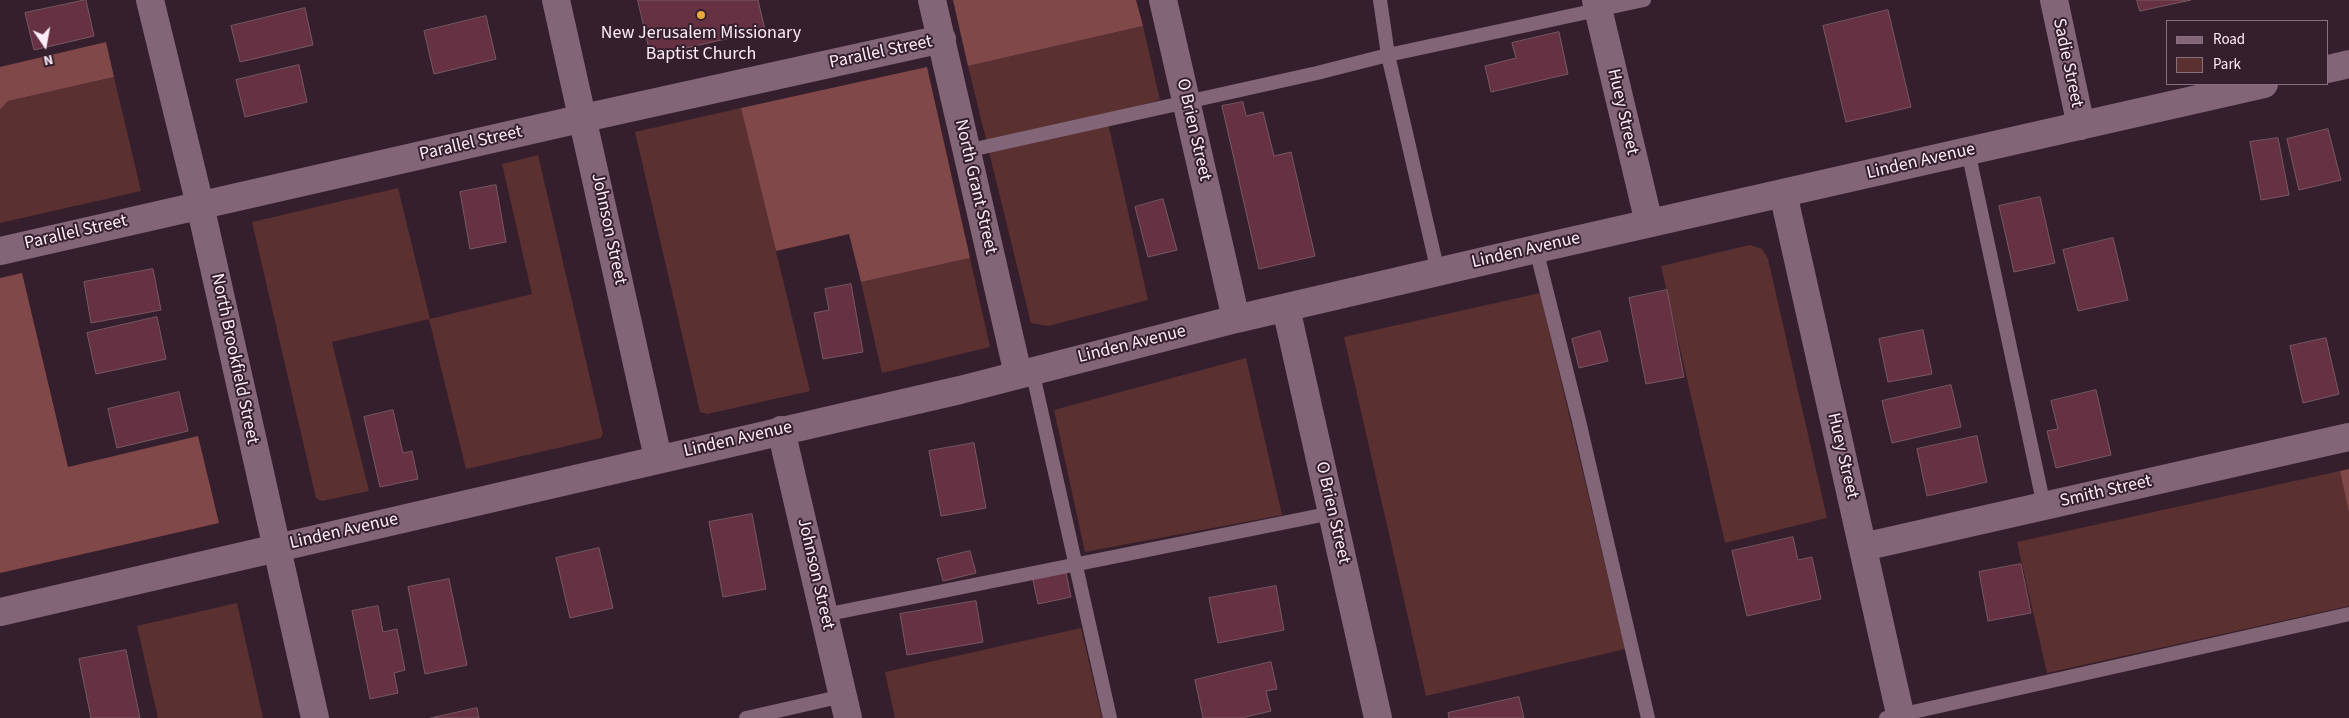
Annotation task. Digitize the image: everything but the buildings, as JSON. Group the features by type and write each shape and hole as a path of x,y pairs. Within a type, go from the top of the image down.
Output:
{"street":[{"name":"North Brookfield Street","path":"150,0 200,205 315,718"},
{"name":"Johnson Street","path":"556,0 584,118 658,458"},
{"name":"North Grant Street","path":"932,0 966,151 1025,372"},
{"name":"O Brien Street","path":"1163,0 1236,320"},
{"name":"Sadie Street","path":"2054,0 2081,126"},
{"name":"Huey Street","path":"1597,5 1649,223"},
{"name":"Parallel Street","path":"0,250 942,39"},
{"path":"2329,69 2349,64"},
{"name":"Linden Avenue","path":"0,612 658,458 960,390 1236,320 1536,249 2260,85"},
{"name":"Huey Street","path":"1783,193 1863,547 1896,716"},
{"name":"O Brien Street","path":"1286,308 1378,718"},
{"name":"Johnson Street","path":"781,430 845,707"},
{"name":"Smith Street","path":"1863,547 2349,437"}],"lane":[{"path":"1380,0 1388,55 1438,272"},
{"path":"966,151 1317,74 1597,5 1644,0"},
{"path":"1968,151 2044,506"},
{"path":"1536,249 1579,421 1648,718"},
{"path":"1025,372 1075,563 1110,718"},
{"path":"824,615 1075,563 1332,513"},
{"path":"1896,716 2349,614"},
{"path":"746,718 845,707"}],"green space":[{"path":"1143,26 1160,100 1106,114 1148,300 1048,326 1031,323 968,66"},
{"path":"114,77 141,191 0,223 0,110 8,101"},
{"path":"741,108 810,391 707,414 700,412 635,132"},
{"path":"538,155 603,434 601,438 466,469 429,319 332,342 369,491 322,501 316,498 252,222 398,188 430,319 532,294 502,164"},
{"path":"1750,245 1762,249 1768,259 1827,518 1725,543 1661,266"},
{"path":"970,258 990,347 882,373 861,282"},
{"path":"1540,293 1625,649 1426,696 1344,337"},
{"path":"1246,358 1282,515 1085,552 1054,410"},
{"path":"2340,471 2349,513 2349,606 2047,673 2017,542"},
{"path":"237,603 263,718 158,718 137,626"},
{"path":"1081,628 1102,718 895,718 885,672"}],"shaded area":[{"path":"953,0 1136,0 1143,26 968,66"},
{"path":"106,42 114,77 8,101 0,110 0,67"},
{"path":"927,67 970,258 861,282 849,234 776,251 741,108"},
{"path":"22,273 68,467 198,436 219,523 0,573 0,278"},
{"path":"2349,469 2349,513 2340,471"}],"place":[{"name":"New Jerusalem Missionary Baptist Church","path":"701,15"}]}
